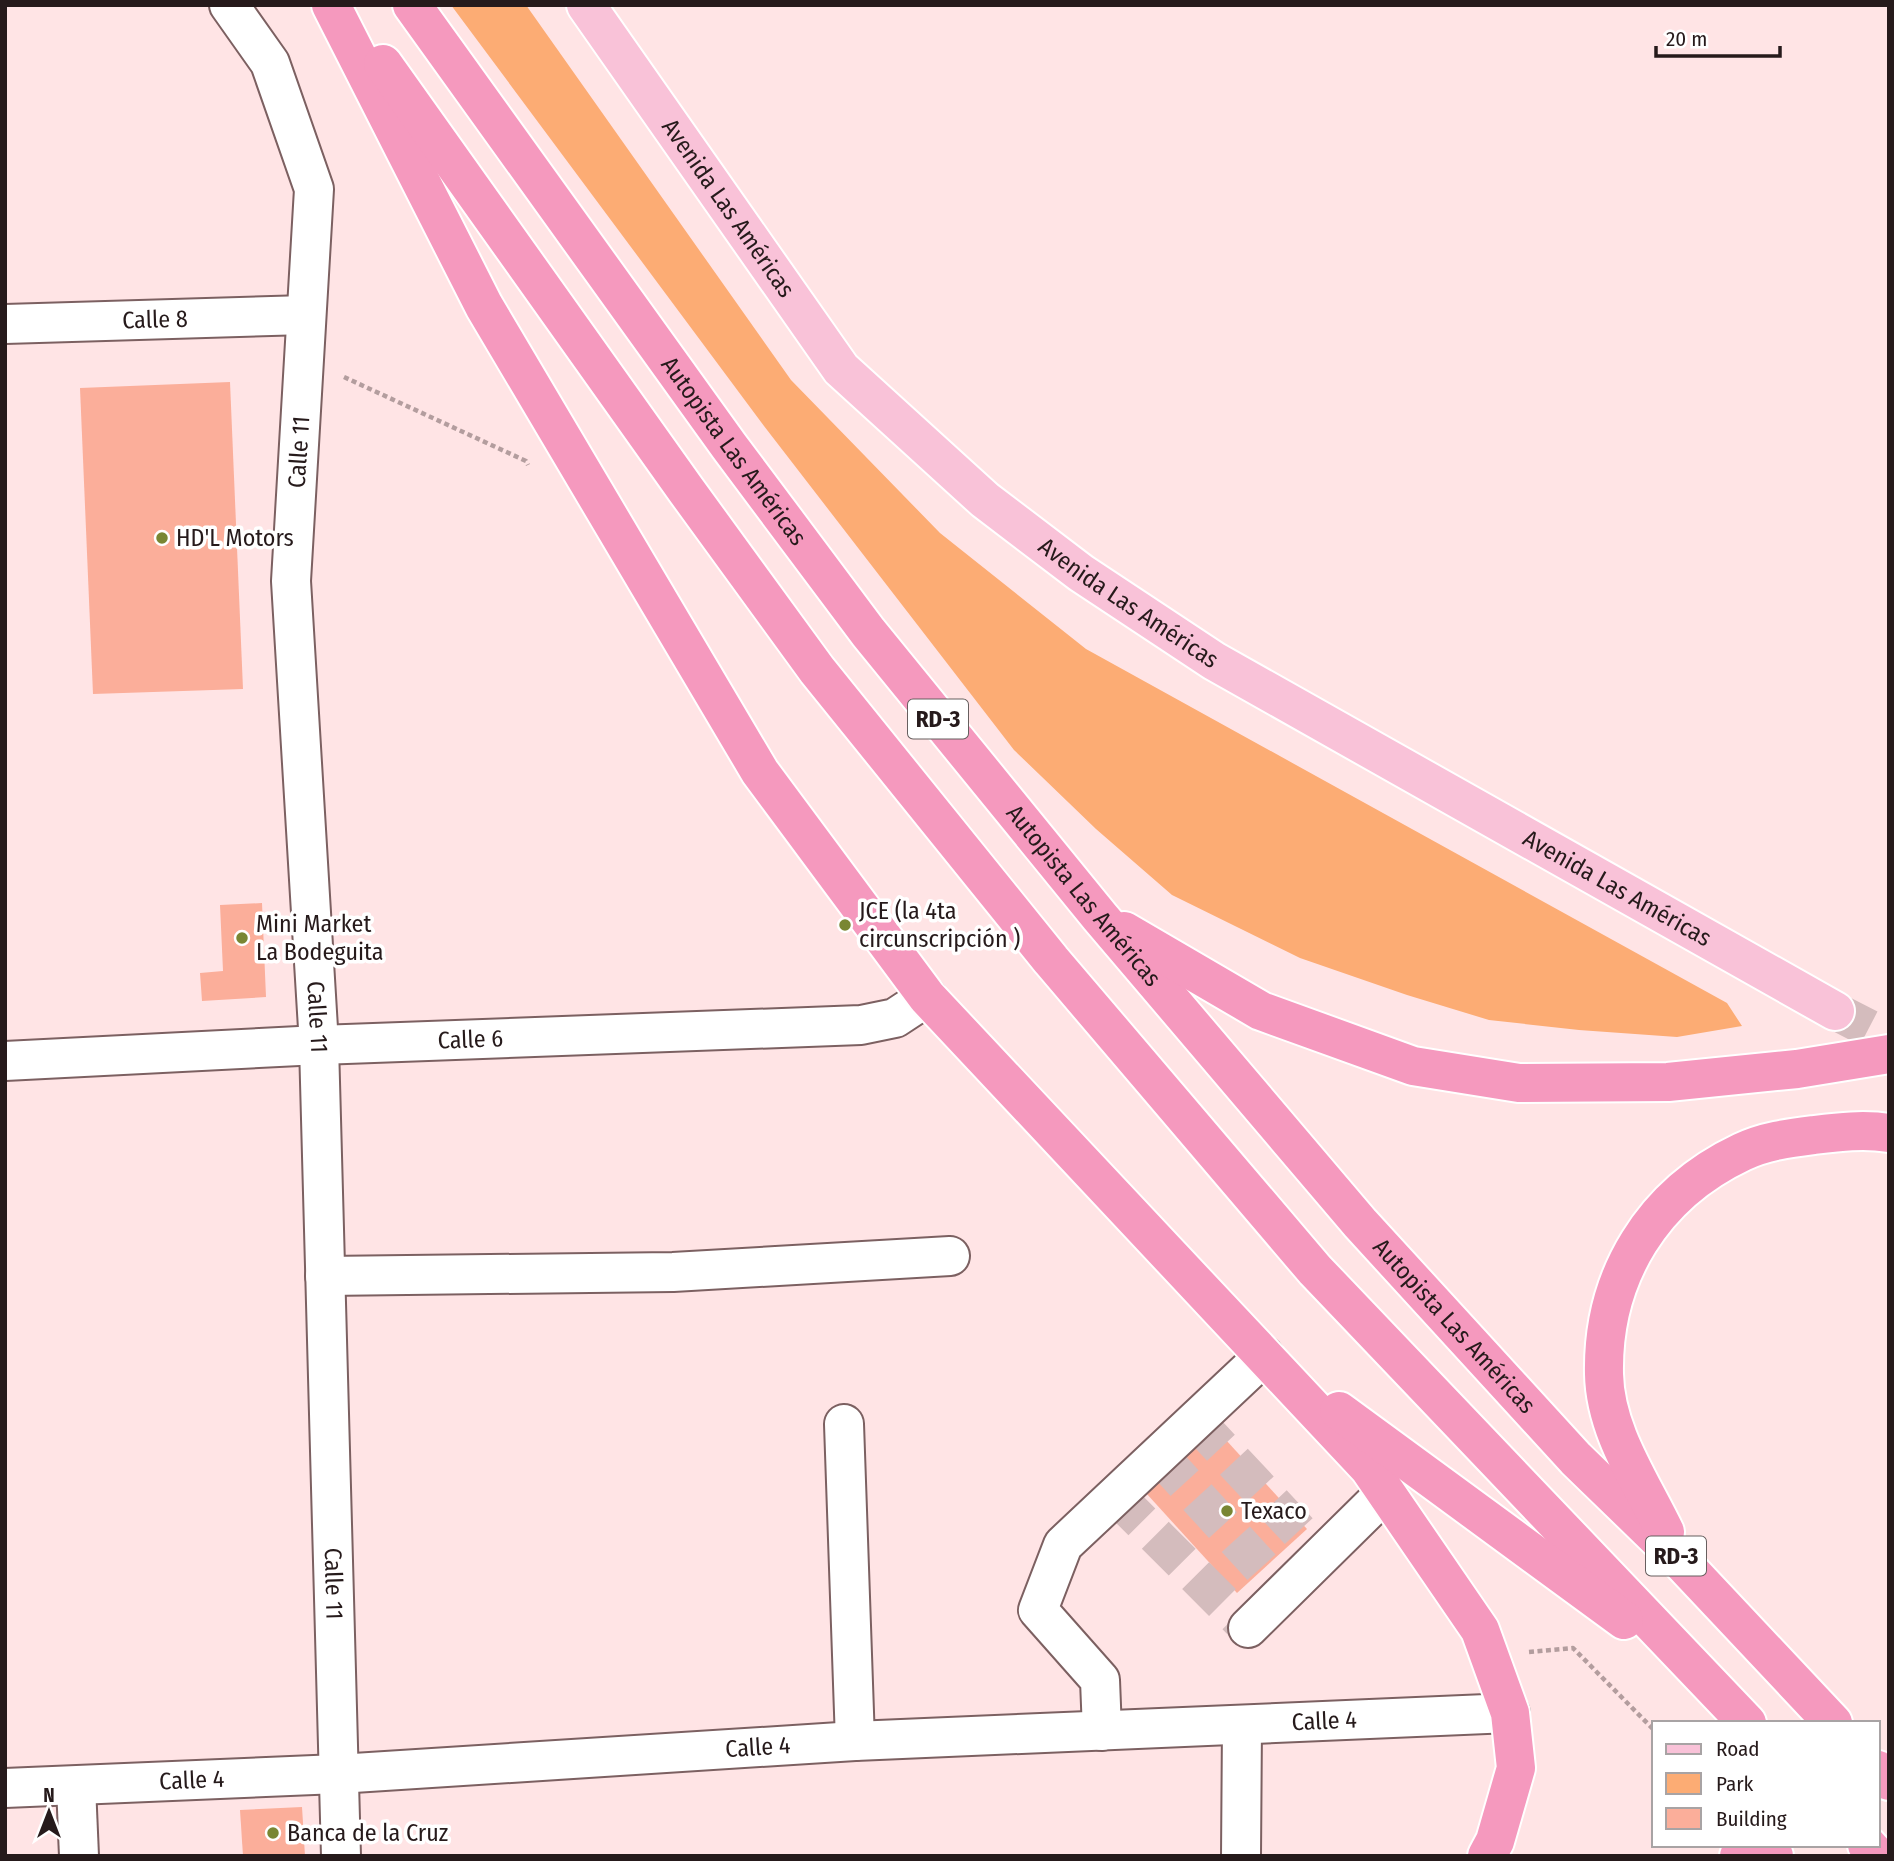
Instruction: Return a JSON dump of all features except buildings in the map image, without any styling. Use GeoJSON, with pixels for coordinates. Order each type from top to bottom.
{"type":"FeatureCollection","features":[{"type":"Feature","properties":{"kind":"highway"},"geometry":{"type":"LineString","coordinates":[[331,5],[484,306],[752,760],[927,998],[1369,1468],[1480,1630],[1510,1713],[1516,1768],[1487,1856]]}},
{"type":"Feature","properties":{"kind":"highway","name":"RD-3"},"geometry":{"type":"LineString","coordinates":[[342,5],[817,670],[1051,960],[1315,1270],[1745,1721]]}},
{"type":"Feature","properties":{"kind":"highway","name":"Autopista Las Américas"},"geometry":{"type":"LineString","coordinates":[[412,5],[729,446],[868,632],[1100,917],[1360,1223],[1576,1460],[1676,1556],[1831,1721]]}},
{"type":"Feature","properties":{"kind":"highway"},"geometry":{"type":"LineString","coordinates":[[1100,917],[1261,1010],[1413,1066],[1519,1083],[1668,1082],[1797,1069],[1889,1054]]}},
{"type":"Feature","properties":{"kind":"highway"},"geometry":{"type":"LineString","coordinates":[[1676,1556],[1614,1431],[1608,1403],[1604,1376],[1607,1322],[1628,1258],[1668,1202],[1705,1172],[1744,1151],[1776,1140],[1842,1131],[1889,1133]]}},
{"type":"Feature","properties":{"kind":"highway"},"geometry":{"type":"LineString","coordinates":[[1264,1356],[1648,1638],[1719,1694]]}},
{"type":"Feature","properties":{"kind":"highway"},"geometry":{"type":"LineString","coordinates":[[1739,1856],[1774,1856]]}},
{"type":"Feature","properties":{"kind":"main road","name":"Avenida Las Américas"},"geometry":{"type":"LineString","coordinates":[[586,5],[841,369],[985,500],[1081,573],[1214,661],[1835,1010]]}},
{"type":"Feature","properties":{"kind":"street","name":"Calle 11"},"geometry":{"type":"LineString","coordinates":[[229,5],[270,63],[314,189],[291,582],[319,1045],[341,1856]]}},
{"type":"Feature","properties":{"kind":"street","name":"Calle 8"},"geometry":{"type":"LineString","coordinates":[[5,324],[306,315]]}},
{"type":"Feature","properties":{"kind":"street","name":"Calle 6"},"geometry":{"type":"LineString","coordinates":[[5,1061],[319,1045],[861,1025],[895,1018],[927,998]]}},
{"type":"Feature","properties":{"kind":"street"},"geometry":{"type":"LineString","coordinates":[[325,1276],[673,1272],[950,1256]]}},
{"type":"Feature","properties":{"kind":"street"},"geometry":{"type":"LineString","coordinates":[[1102,1731],[1100,1680],[1038,1611],[1063,1545],[1264,1356]]}},
{"type":"Feature","properties":{"kind":"street"},"geometry":{"type":"LineString","coordinates":[[844,1424],[855,1741]]}},
{"type":"Feature","properties":{"kind":"street"},"geometry":{"type":"LineString","coordinates":[[1248,1628],[1386,1492]]}},
{"type":"Feature","properties":{"kind":"street","name":"Calle 4"},"geometry":{"type":"LineString","coordinates":[[5,1788],[338,1774],[855,1741],[1510,1713]]}},
{"type":"Feature","properties":{"kind":"street"},"geometry":{"type":"LineString","coordinates":[[1241,1856],[1242,1725]]}},
{"type":"Feature","properties":{"kind":"street"},"geometry":{"type":"LineString","coordinates":[[76,1786],[79,1856]]}},
{"type":"Feature","properties":{"kind":"path"},"geometry":{"type":"LineString","coordinates":[[304,359],[526,461],[533,472]]}},
{"type":"Feature","properties":{"kind":"path"},"geometry":{"type":"LineString","coordinates":[[1490,1657],[1573,1648],[1652,1728]]}},
{"type":"Feature","properties":{"kind":"green space"},"geometry":{"type":"Polygon","coordinates":[[[451,5],[526,5],[791,380],[940,533],[1086,649],[1727,1003],[1742,1026],[1677,1037],[1489,1020],[1300,958],[1172,895],[1096,829],[1014,750],[764,426],[451,5]]]}},
{"type":"Feature","properties":{"kind":"tunnel"},"geometry":{"type":"LineString","coordinates":[[1835,1011],[1889,1039]]}},
{"type":"Feature","properties":{"kind":"tunnel"},"geometry":{"type":"LineString","coordinates":[[1195,1420],[1322,1556]]}},
{"type":"Feature","properties":{"kind":"tunnel"},"geometry":{"type":"LineString","coordinates":[[1159,1455],[1284,1592]]}},
{"type":"Feature","properties":{"kind":"tunnel"},"geometry":{"type":"LineString","coordinates":[[1115,1495],[1248,1628]]}},
{"type":"Feature","properties":{"kind":"place","name":"HD'L Motors"},"geometry":{"type":"Point","coordinates":[162,538]}},
{"type":"Feature","properties":{"kind":"place","name":"JCE (la 4ta circunscripción )"},"geometry":{"type":"Point","coordinates":[845,925]}},
{"type":"Feature","properties":{"kind":"place","name":"Mini Market La Bodeguita"},"geometry":{"type":"Point","coordinates":[242,938]}},
{"type":"Feature","properties":{"kind":"place","name":"Texaco"},"geometry":{"type":"Point","coordinates":[1227,1511]}},
{"type":"Feature","properties":{"kind":"place","name":"Banca de la Cruz"},"geometry":{"type":"Point","coordinates":[273,1833]}}]}
